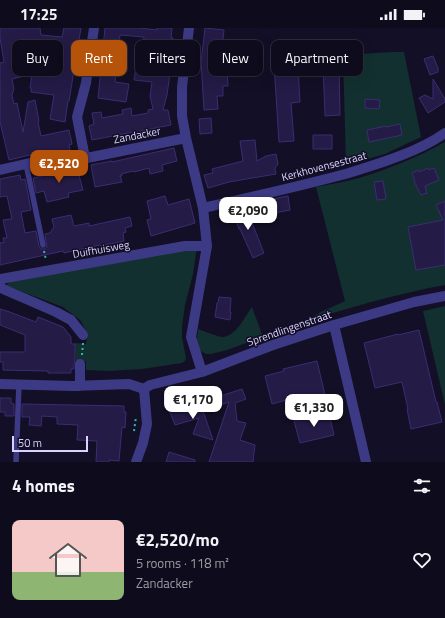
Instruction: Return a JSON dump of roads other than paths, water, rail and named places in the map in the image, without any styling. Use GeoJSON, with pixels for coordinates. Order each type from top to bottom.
{"type":"FeatureCollection","features":[{"type":"Feature","properties":{"kind":"street"},"geometry":{"type":"LineString","coordinates":[[85,158],[77,117],[86,83],[94,28]]}},
{"type":"Feature","properties":{"kind":"street"},"geometry":{"type":"LineString","coordinates":[[189,28],[182,88],[182,116],[203,208],[207,246],[191,338],[202,372]]}},
{"type":"Feature","properties":{"kind":"street","name":"Kerkhovensestraat"},"geometry":{"type":"LineString","coordinates":[[203,208],[316,182],[369,167],[408,153],[445,133]]}},
{"type":"Feature","properties":{"kind":"street","name":"Zandacker"},"geometry":{"type":"LineString","coordinates":[[0,170],[30,163],[42,167],[186,138]]}},
{"type":"Feature","properties":{"kind":"street","name":"Duifhuisweg"},"geometry":{"type":"LineString","coordinates":[[0,279],[185,246],[207,246]]}},
{"type":"Feature","properties":{"kind":"street"},"geometry":{"type":"LineString","coordinates":[[0,286],[3,289],[71,320],[83,335]]}},
{"type":"Feature","properties":{"kind":"street","name":"Sprendlingenstraat"},"geometry":{"type":"LineString","coordinates":[[144,389],[150,385],[162,381],[202,372],[274,345],[334,325],[414,302],[445,296]]}},
{"type":"Feature","properties":{"kind":"street"},"geometry":{"type":"LineString","coordinates":[[334,325],[366,462]]}},
{"type":"Feature","properties":{"kind":"street"},"geometry":{"type":"LineString","coordinates":[[80,364],[80,386]]}},
{"type":"Feature","properties":{"kind":"street"},"geometry":{"type":"LineString","coordinates":[[0,384],[80,386],[129,384],[144,389],[147,424],[143,443],[136,462]]}},
{"type":"Feature","properties":{"kind":"lane"},"geometry":{"type":"LineString","coordinates":[[26,164],[43,246]]}},
{"type":"Feature","properties":{"kind":"lane"},"geometry":{"type":"LineString","coordinates":[[16,462],[19,384]]}}]}
